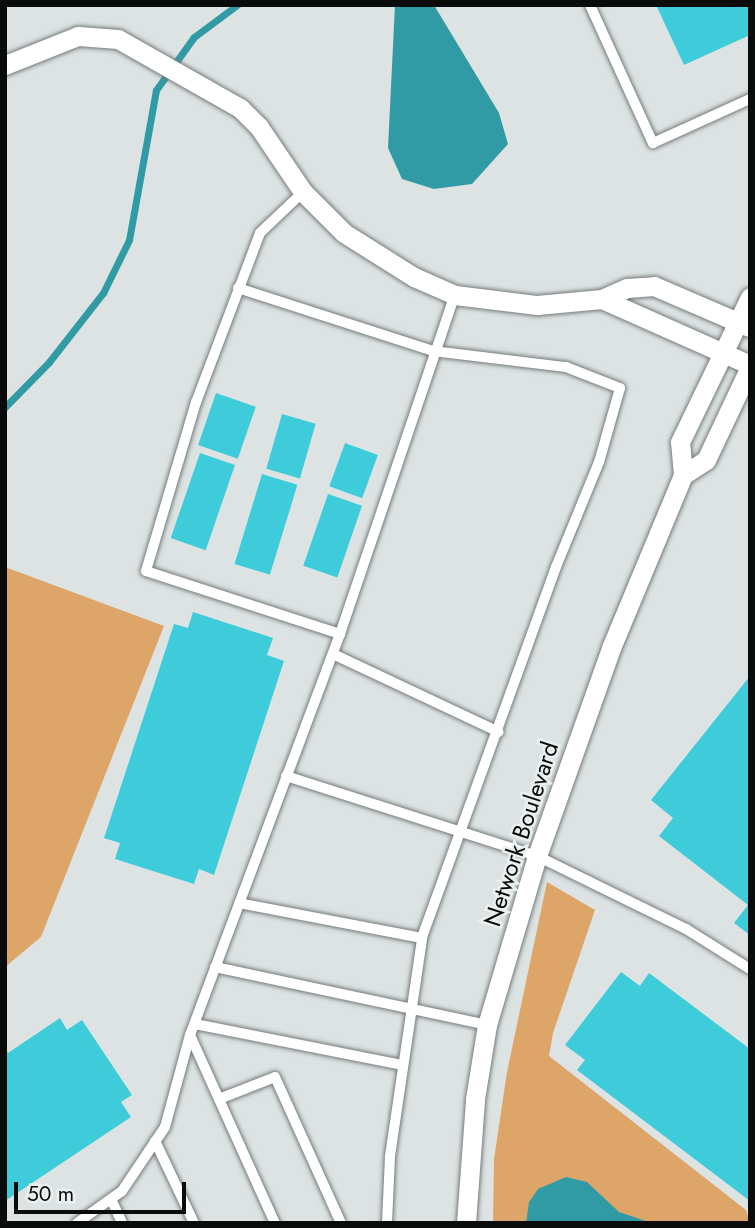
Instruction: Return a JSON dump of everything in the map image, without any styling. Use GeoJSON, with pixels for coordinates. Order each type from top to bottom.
{"type":"FeatureCollection","features":[{"type":"Feature","properties":{"kind":"street"},"geometry":{"type":"LineString","coordinates":[[5,65],[78,36],[118,39],[217,93],[260,127],[303,192],[344,233],[414,277],[455,295],[537,305],[602,299],[628,288],[654,286],[744,324]]}},
{"type":"Feature","properties":{"kind":"street","name":"Network Boulevard"},"geometry":{"type":"LineString","coordinates":[[466,1223],[475,1099],[487,1026],[537,856],[611,648],[683,475],[680,442],[725,354],[744,324],[750,298]]}},
{"type":"Feature","properties":{"kind":"street"},"geometry":{"type":"LineString","coordinates":[[602,299],[750,366]]}},
{"type":"Feature","properties":{"kind":"street","name":"Network Boulevard"},"geometry":{"type":"LineString","coordinates":[[683,475],[706,460],[750,366]]}},
{"type":"Feature","properties":{"kind":"lane"},"geometry":{"type":"LineString","coordinates":[[590,5],[653,143],[750,99]]}},
{"type":"Feature","properties":{"kind":"lane"},"geometry":{"type":"LineString","coordinates":[[303,192],[260,233],[196,402],[146,571],[340,634]]}},
{"type":"Feature","properties":{"kind":"lane"},"geometry":{"type":"LineString","coordinates":[[239,288],[433,351],[566,367],[620,388],[598,462],[556,568],[464,831],[422,939],[390,1156],[387,1223]]}},
{"type":"Feature","properties":{"kind":"lane"},"geometry":{"type":"LineString","coordinates":[[77,1223],[122,1191],[165,1127],[190,1035],[333,654],[433,351],[455,295]]}},
{"type":"Feature","properties":{"kind":"lane"},"geometry":{"type":"LineString","coordinates":[[333,654],[499,732]]}},
{"type":"Feature","properties":{"kind":"lane"},"geometry":{"type":"LineString","coordinates":[[286,776],[537,856],[686,929],[750,969]]}},
{"type":"Feature","properties":{"kind":"lane"},"geometry":{"type":"LineString","coordinates":[[239,903],[422,939]]}},
{"type":"Feature","properties":{"kind":"lane"},"geometry":{"type":"LineString","coordinates":[[215,967],[487,1026]]}},
{"type":"Feature","properties":{"kind":"lane"},"geometry":{"type":"LineString","coordinates":[[195,1024],[403,1065]]}},
{"type":"Feature","properties":{"kind":"lane"},"geometry":{"type":"LineString","coordinates":[[190,1035],[275,1223]]}},
{"type":"Feature","properties":{"kind":"lane"},"geometry":{"type":"LineString","coordinates":[[219,1099],[275,1077],[341,1223]]}},
{"type":"Feature","properties":{"kind":"lane"},"geometry":{"type":"LineString","coordinates":[[155,1141],[194,1223]]}},
{"type":"Feature","properties":{"kind":"lane"},"geometry":{"type":"LineString","coordinates":[[111,1199],[122,1223]]}},
{"type":"Feature","properties":{"kind":"shaded area"},"geometry":{"type":"Polygon","coordinates":[[[5,567],[164,626],[41,937],[5,967],[5,567]]]}},
{"type":"Feature","properties":{"kind":"shaded area"},"geometry":{"type":"Polygon","coordinates":[[[547,882],[595,910],[553,1033],[549,1056],[746,1210],[750,1223],[493,1223],[494,1159],[507,1072],[547,882]]]}},
{"type":"Feature","properties":{"kind":"water"},"geometry":{"type":"Polygon","coordinates":[[[395,5],[434,5],[499,113],[508,144],[472,184],[434,189],[402,179],[388,148],[395,5]]]}},
{"type":"Feature","properties":{"kind":"water"},"geometry":{"type":"Polygon","coordinates":[[[566,1177],[587,1182],[619,1212],[652,1223],[526,1223],[529,1202],[538,1189],[566,1177]]]}},
{"type":"Feature","properties":{"kind":"building"},"geometry":{"type":"Polygon","coordinates":[[[656,5],[750,5],[750,35],[684,65],[656,5]]]}},
{"type":"Feature","properties":{"kind":"building"},"geometry":{"type":"Polygon","coordinates":[[[216,393],[256,407],[238,459],[198,445],[216,393]]]}},
{"type":"Feature","properties":{"kind":"building"},"geometry":{"type":"Polygon","coordinates":[[[282,414],[316,424],[300,478],[266,469],[282,414]]]}},
{"type":"Feature","properties":{"kind":"building"},"geometry":{"type":"Polygon","coordinates":[[[345,443],[378,455],[362,498],[329,486],[345,443]]]}},
{"type":"Feature","properties":{"kind":"building"},"geometry":{"type":"Polygon","coordinates":[[[200,453],[235,465],[206,550],[171,538],[200,453]]]}},
{"type":"Feature","properties":{"kind":"building"},"geometry":{"type":"Polygon","coordinates":[[[262,474],[297,485],[270,575],[235,564],[262,474]]]}},
{"type":"Feature","properties":{"kind":"building"},"geometry":{"type":"Polygon","coordinates":[[[328,494],[362,506],[337,578],[303,566],[328,494]]]}},
{"type":"Feature","properties":{"kind":"building"},"geometry":{"type":"Polygon","coordinates":[[[193,612],[273,638],[267,655],[284,661],[214,875],[199,869],[194,884],[115,859],[120,843],[104,838],[174,624],[188,628],[193,612]]]}},
{"type":"Feature","properties":{"kind":"building"},"geometry":{"type":"Polygon","coordinates":[[[750,676],[750,935],[734,923],[748,905],[659,836],[673,818],[651,800],[750,676]]]}},
{"type":"Feature","properties":{"kind":"building"},"geometry":{"type":"Polygon","coordinates":[[[621,972],[640,986],[649,973],[750,1049],[750,1201],[577,1070],[585,1060],[565,1045],[621,972]]]}},
{"type":"Feature","properties":{"kind":"building"},"geometry":{"type":"Polygon","coordinates":[[[60,1018],[67,1030],[82,1020],[132,1095],[121,1102],[131,1117],[5,1201],[5,1048],[8,1053],[60,1018]]]}},
{"type":"Feature","properties":{"kind":"waterway"},"geometry":{"type":"LineString","coordinates":[[5,407],[49,362],[103,293],[129,240],[156,90],[194,37],[237,5]]}}]}
